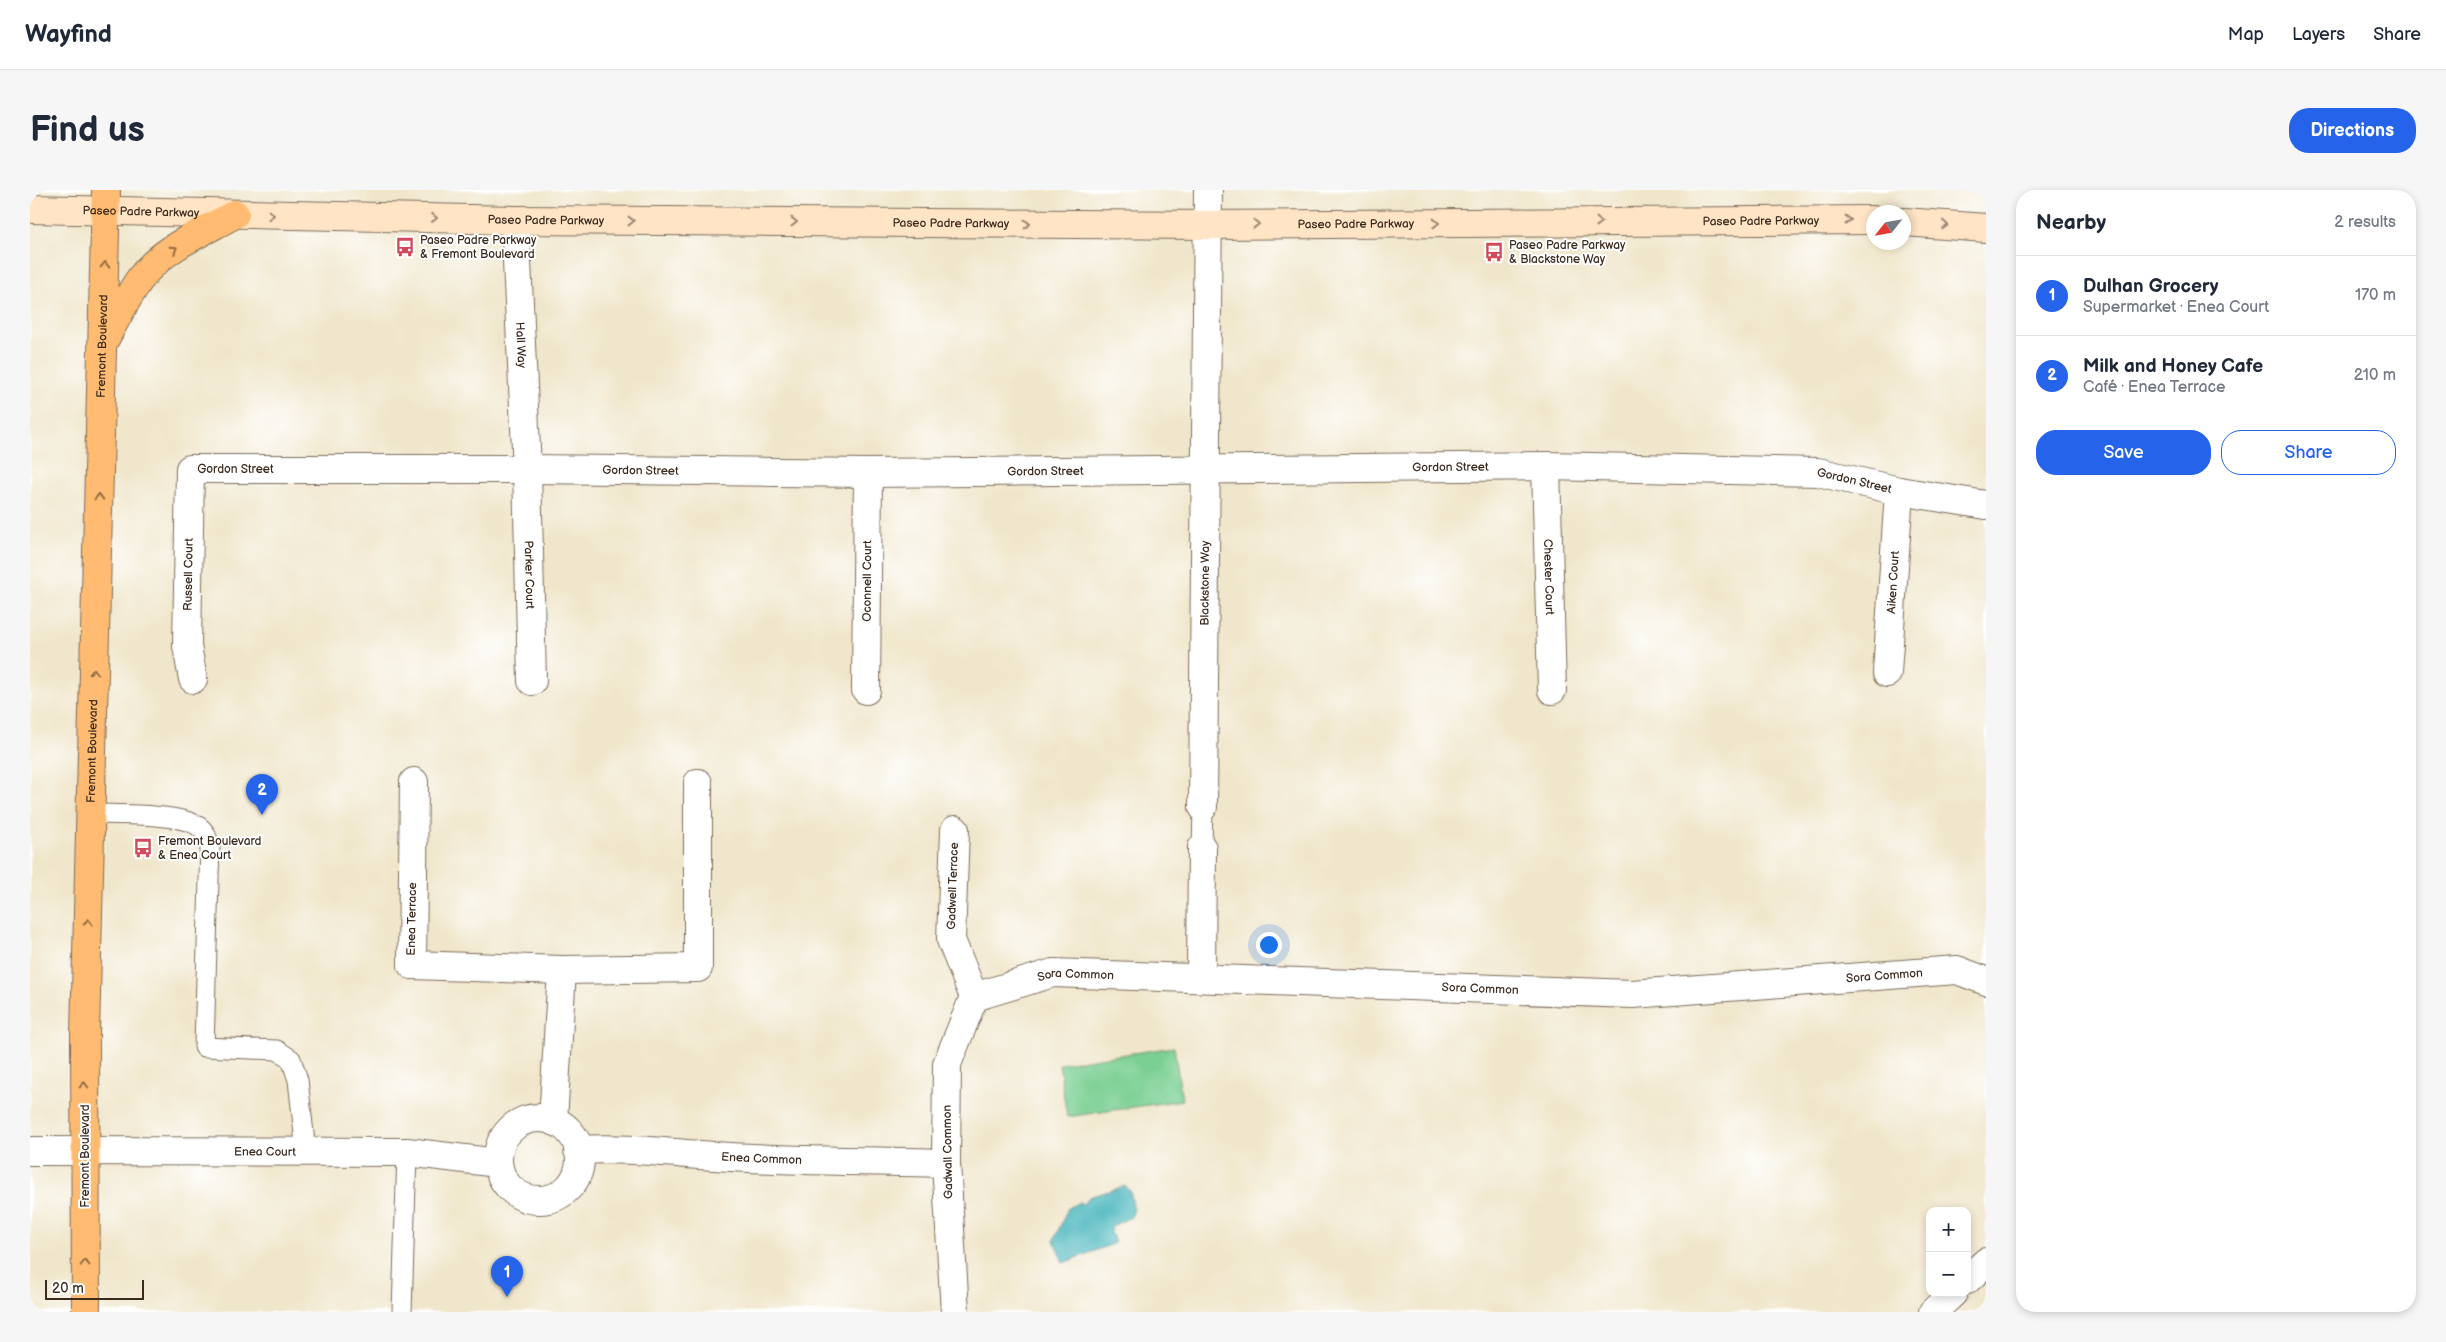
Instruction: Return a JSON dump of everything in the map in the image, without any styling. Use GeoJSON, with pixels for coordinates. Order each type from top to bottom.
{"type":"FeatureCollection","features":[{"type":"Feature","properties":{"kind":"main road","name":"Paseo Padre Parkway"},"geometry":{"type":"LineString","coordinates":[[30,209],[106,200],[235,214],[515,220],[1207,225],[1866,220]]}},
{"type":"Feature","properties":{"kind":"main road","name":"Fremont Boulevard"},"geometry":{"type":"LineString","coordinates":[[86,1312],[84,1151],[106,200]]}},
{"type":"Feature","properties":{"kind":"main road"},"geometry":{"type":"LineString","coordinates":[[103,342],[140,278],[174,248],[235,214]]}},
{"type":"Feature","properties":{"kind":"main road"},"geometry":{"type":"LineString","coordinates":[[1911,223],[1986,228]]}},
{"type":"Feature","properties":{"kind":"street","name":"Blackstone Way"},"geometry":{"type":"LineString","coordinates":[[1203,807],[1208,190]]}},
{"type":"Feature","properties":{"kind":"street","name":"Hall Way"},"geometry":{"type":"LineString","coordinates":[[515,220],[527,469]]}},
{"type":"Feature","properties":{"kind":"street","name":"Gordon Street"},"geometry":{"type":"LineString","coordinates":[[190,469],[527,469],[868,473],[1546,466],[1818,472],[1899,491],[1986,505]]}},
{"type":"Feature","properties":{"kind":"street","name":"Chester Court"},"geometry":{"type":"LineString","coordinates":[[1546,466],[1552,690]]}},
{"type":"Feature","properties":{"kind":"street","name":"Russell Court"},"geometry":{"type":"LineString","coordinates":[[190,469],[187,646],[193,679]]}},
{"type":"Feature","properties":{"kind":"street","name":"Parker Court"},"geometry":{"type":"LineString","coordinates":[[527,469],[532,681]]}},
{"type":"Feature","properties":{"kind":"street","name":"Oconnell Court"},"geometry":{"type":"LineString","coordinates":[[866,690],[868,473]]}},
{"type":"Feature","properties":{"kind":"street","name":"Aiken Court"},"geometry":{"type":"LineString","coordinates":[[1887,673],[1899,491]]}},
{"type":"Feature","properties":{"kind":"street","name":"Enea Terrace"},"geometry":{"type":"LineString","coordinates":[[414,782],[412,965],[562,970],[698,968],[698,784]]}},
{"type":"Feature","properties":{"kind":"street","name":"Gadwell Terrace"},"geometry":{"type":"LineString","coordinates":[[955,830],[951,940],[974,996]]}},
{"type":"Feature","properties":{"kind":"street","name":"Blackstone Way"},"geometry":{"type":"LineString","coordinates":[[1201,977],[1202,848]]}},
{"type":"Feature","properties":{"kind":"street"},"geometry":{"type":"LineString","coordinates":[[553,1121],[562,970]]}},
{"type":"Feature","properties":{"kind":"street","name":"Sora Common"},"geometry":{"type":"LineString","coordinates":[[974,996],[1053,973],[1632,994],[1957,970],[1986,981]]}},
{"type":"Feature","properties":{"kind":"street","name":"Gadwall Common"},"geometry":{"type":"LineString","coordinates":[[954,1312],[946,1163],[947,1064],[974,996]]}},
{"type":"Feature","properties":{"kind":"street"},"geometry":{"type":"LineString","coordinates":[[530,1120],[553,1121],[571,1135],[578,1150],[579,1168],[575,1179],[568,1188],[548,1200],[536,1200],[515,1192],[506,1184],[498,1163],[503,1140],[510,1131],[530,1120]]}},
{"type":"Feature","properties":{"kind":"street","name":"Enea Common"},"geometry":{"type":"LineString","coordinates":[[578,1150],[611,1148],[674,1151],[714,1156],[946,1163]]}},
{"type":"Feature","properties":{"kind":"street","name":"Enea Court"},"geometry":{"type":"LineString","coordinates":[[30,1151],[407,1152],[498,1163]]}},
{"type":"Feature","properties":{"kind":"street"},"geometry":{"type":"LineString","coordinates":[[1971,1276],[1986,1262]]}},
{"type":"Feature","properties":{"kind":"street"},"geometry":{"type":"LineString","coordinates":[[1933,1312],[1949,1297]]}},
{"type":"Feature","properties":{"kind":"lane","name":"Blackstone Way"},"geometry":{"type":"LineString","coordinates":[[1202,848],[1203,807]]}},
{"type":"Feature","properties":{"kind":"lane"},"geometry":{"type":"LineString","coordinates":[[91,814],[182,819],[198,826],[206,833],[210,846],[204,1047],[277,1050],[292,1059],[298,1080],[306,1152]]}},
{"type":"Feature","properties":{"kind":"lane"},"geometry":{"type":"LineString","coordinates":[[402,1312],[407,1152]]}},
{"type":"Feature","properties":{"kind":"green space"},"geometry":{"type":"Polygon","coordinates":[[[1174,1047],[1182,1100],[1067,1117],[1059,1064],[1174,1047]]]}},
{"type":"Feature","properties":{"kind":"water"},"geometry":{"type":"Polygon","coordinates":[[[1125,1186],[1130,1190],[1134,1210],[1131,1217],[1112,1226],[1111,1232],[1115,1241],[1113,1244],[1063,1263],[1054,1240],[1068,1208],[1079,1202],[1083,1204],[1089,1197],[1125,1186]]]}},
{"type":"Feature","properties":{"kind":"place","name":"Paseo Padre Parkway & Fremont Boulevard"},"geometry":{"type":"Point","coordinates":[405,247]}},
{"type":"Feature","properties":{"kind":"place","name":"Paseo Padre Parkway & Blackstone Way"},"geometry":{"type":"Point","coordinates":[1494,252]}},
{"type":"Feature","properties":{"kind":"place","name":"Milk and Honey Cafe"},"geometry":{"type":"Point","coordinates":[262,815]}},
{"type":"Feature","properties":{"kind":"place","name":"Fremont Boulevard & Enea Court"},"geometry":{"type":"Point","coordinates":[143,848]}},
{"type":"Feature","properties":{"kind":"place","name":"Dulhan Grocery"},"geometry":{"type":"Point","coordinates":[507,1297]}}]}
